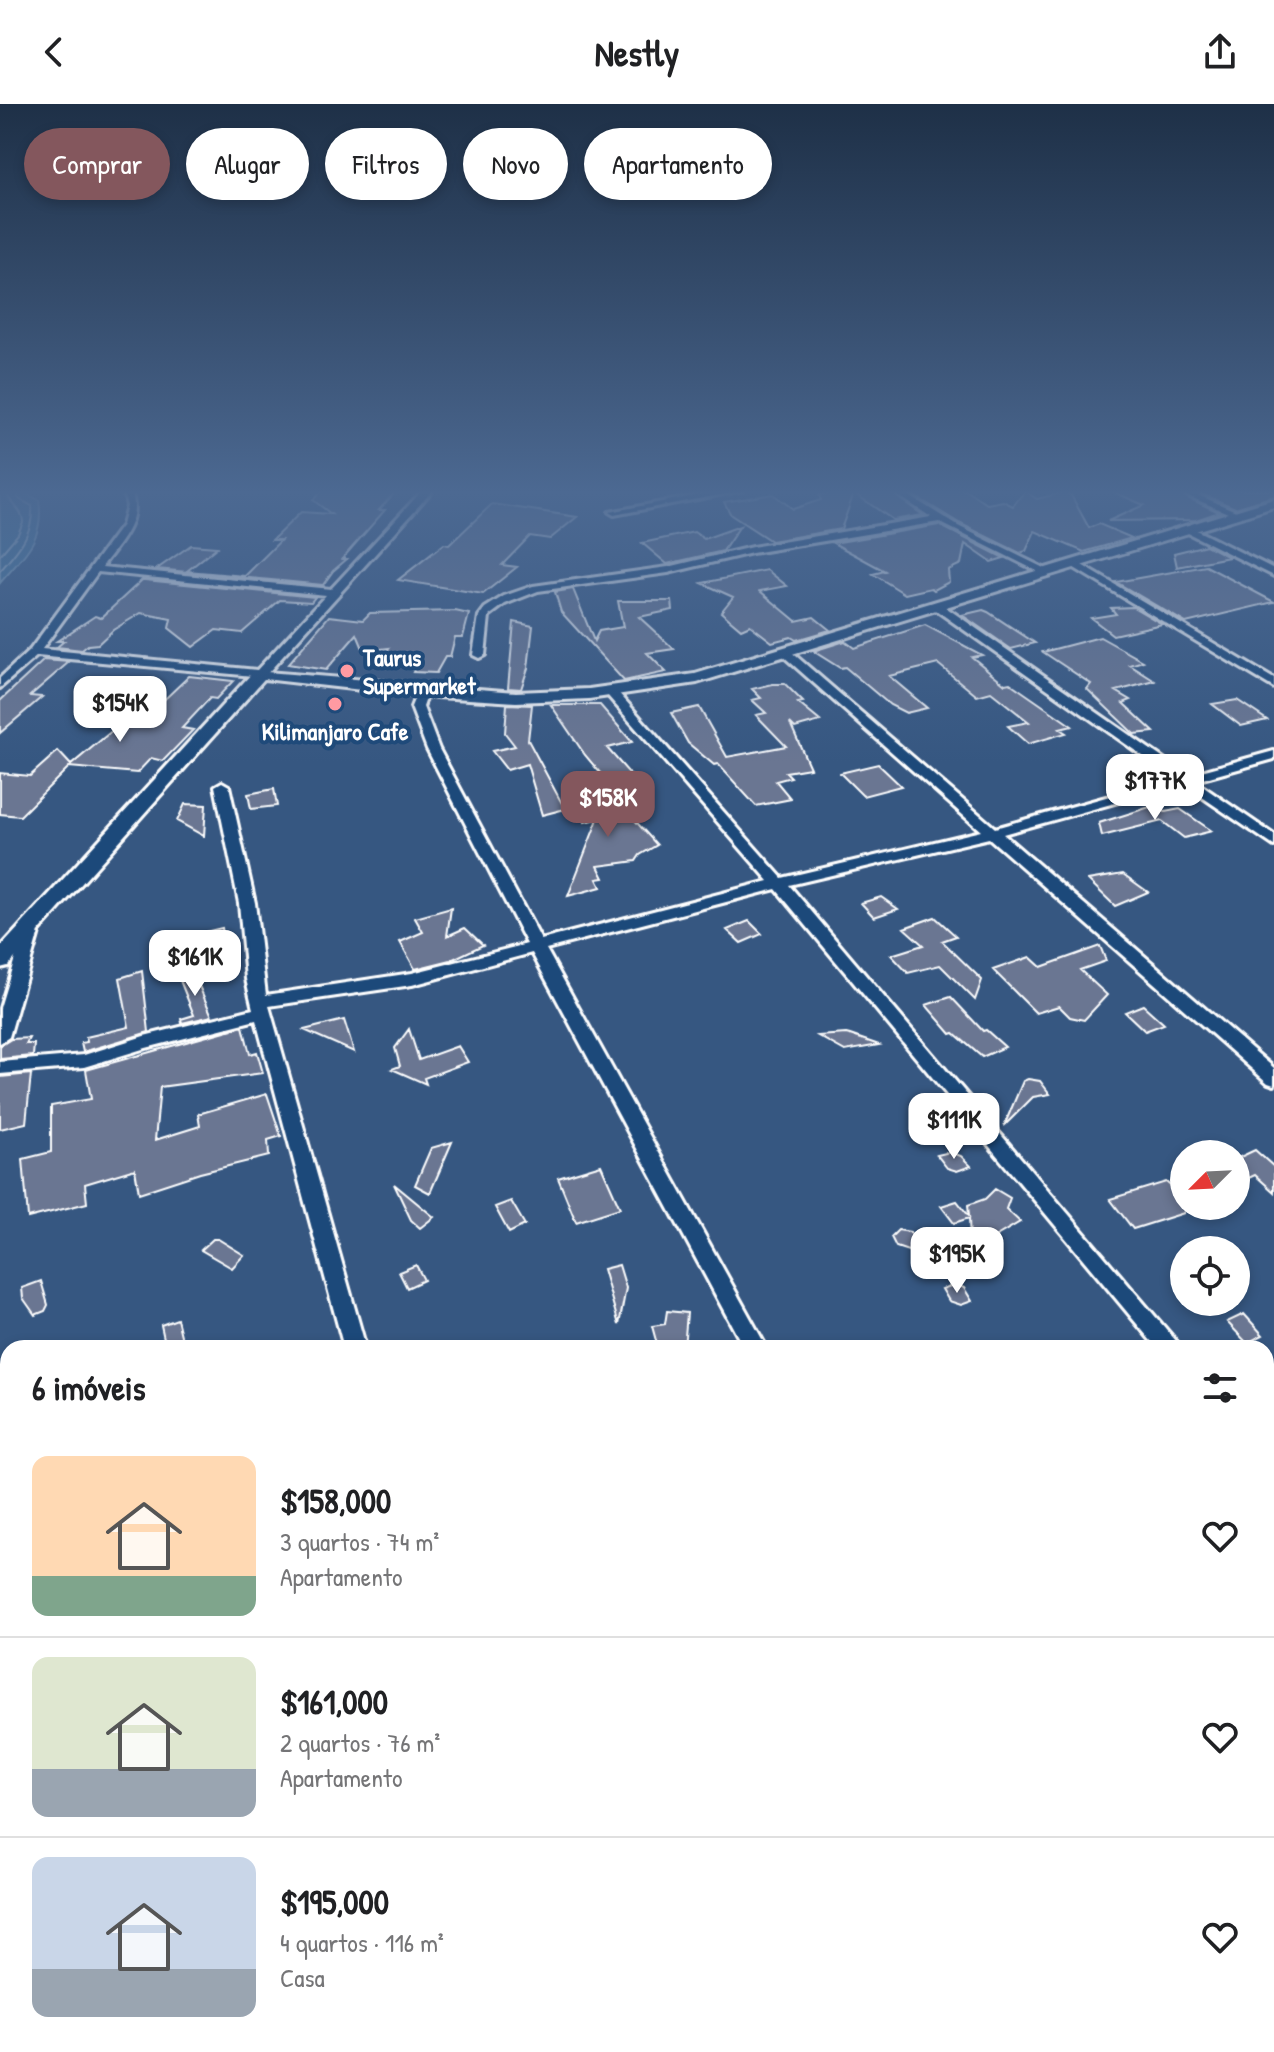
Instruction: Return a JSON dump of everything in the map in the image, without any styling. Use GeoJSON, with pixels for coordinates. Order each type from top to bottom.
{"type":"FeatureCollection","features":[{"type":"Feature","properties":{"kind":"main road"},"geometry":{"type":"LineString","coordinates":[[0,961],[260,674],[423,690],[552,697],[612,693],[697,678],[1018,581]]}},
{"type":"Feature","properties":{"kind":"street"},"geometry":{"type":"LineString","coordinates":[[0,684],[34,652],[87,581]]}},
{"type":"Feature","properties":{"kind":"street"},"geometry":{"type":"LineString","coordinates":[[215,581],[335,593]]}},
{"type":"Feature","properties":{"kind":"street"},"geometry":{"type":"LineString","coordinates":[[34,652],[260,674],[346,581]]}},
{"type":"Feature","properties":{"kind":"street"},"geometry":{"type":"LineString","coordinates":[[479,655],[487,610],[527,591],[576,581]]}},
{"type":"Feature","properties":{"kind":"street"},"geometry":{"type":"LineString","coordinates":[[1103,581],[1274,684]]}},
{"type":"Feature","properties":{"kind":"street"},"geometry":{"type":"LineString","coordinates":[[937,606],[1274,842]]}},
{"type":"Feature","properties":{"kind":"street"},"geometry":{"type":"LineString","coordinates":[[785,652],[1274,1078]]}},
{"type":"Feature","properties":{"kind":"street"},"geometry":{"type":"LineString","coordinates":[[423,690],[417,707],[433,749],[536,946],[752,1340]]}},
{"type":"Feature","properties":{"kind":"street"},"geometry":{"type":"LineString","coordinates":[[612,693],[779,883],[1164,1340]]}},
{"type":"Feature","properties":{"kind":"street"},"geometry":{"type":"LineString","coordinates":[[0,1068],[84,1061],[260,1007],[412,979],[779,883],[995,832],[1274,755]]}},
{"type":"Feature","properties":{"kind":"street"},"geometry":{"type":"LineString","coordinates":[[222,786],[247,903],[254,979],[260,1007],[353,1340]]}},
{"type":"Feature","properties":{"kind":"street"},"geometry":{"type":"LineString","coordinates":[[0,1037],[33,925]]}},
{"type":"Feature","properties":{"kind":"building"},"geometry":{"type":"Polygon","coordinates":[[[141,581],[315,597],[311,602],[280,600],[242,633],[216,630],[193,647],[169,628],[171,619],[141,613],[113,630],[98,644],[88,645],[82,650],[57,647],[64,641],[57,641],[95,616],[101,618],[141,581]]]}},
{"type":"Feature","properties":{"kind":"building"},"geometry":{"type":"Polygon","coordinates":[[[281,581],[326,581],[323,585],[281,581]]]}},
{"type":"Feature","properties":{"kind":"building"},"geometry":{"type":"Polygon","coordinates":[[[404,581],[499,581],[483,594],[404,581]]]}},
{"type":"Feature","properties":{"kind":"building"},"geometry":{"type":"Polygon","coordinates":[[[781,581],[787,586],[760,591],[796,621],[814,617],[830,630],[796,640],[791,637],[772,642],[750,625],[741,629],[721,612],[733,597],[702,583],[781,581]]]}},
{"type":"Feature","properties":{"kind":"building"},"geometry":{"type":"Polygon","coordinates":[[[884,581],[949,581],[934,590],[905,594],[884,581]]]}},
{"type":"Feature","properties":{"kind":"building"},"geometry":{"type":"Polygon","coordinates":[[[1234,581],[1274,602],[1186,623],[1116,582],[1234,581]]]}},
{"type":"Feature","properties":{"kind":"building"},"geometry":{"type":"Polygon","coordinates":[[[573,589],[594,641],[599,631],[623,627],[618,601],[672,601],[673,610],[639,617],[674,649],[647,653],[666,672],[624,681],[561,612],[555,592],[573,589]]]}},
{"type":"Feature","properties":{"kind":"building"},"geometry":{"type":"Polygon","coordinates":[[[1133,607],[1162,624],[1113,635],[1091,618],[1116,614],[1111,608],[1133,607]]]}},
{"type":"Feature","properties":{"kind":"building"},"geometry":{"type":"Polygon","coordinates":[[[983,610],[1035,643],[1011,649],[962,615],[983,610]]]}},
{"type":"Feature","properties":{"kind":"building"},"geometry":{"type":"Polygon","coordinates":[[[455,611],[469,614],[463,637],[455,637],[450,657],[445,657],[436,673],[413,672],[416,666],[379,663],[389,648],[364,651],[357,634],[326,670],[288,664],[329,616],[363,620],[370,613],[455,611]]]}},
{"type":"Feature","properties":{"kind":"building"},"geometry":{"type":"Polygon","coordinates":[[[514,622],[533,626],[528,668],[521,689],[508,688],[514,622]]]}},
{"type":"Feature","properties":{"kind":"building"},"geometry":{"type":"Polygon","coordinates":[[[925,625],[982,655],[972,657],[1005,684],[1010,683],[1072,726],[1060,729],[1066,733],[1028,744],[1008,726],[1029,722],[991,692],[977,696],[938,664],[889,676],[927,708],[906,713],[890,705],[845,667],[840,668],[813,651],[845,641],[854,648],[925,625]]]}},
{"type":"Feature","properties":{"kind":"building"},"geometry":{"type":"Polygon","coordinates":[[[1100,637],[1143,661],[1130,665],[1155,681],[1116,691],[1131,700],[1123,703],[1154,732],[1134,734],[1087,689],[1091,684],[1043,652],[1100,637]]]}},
{"type":"Feature","properties":{"kind":"building"},"geometry":{"type":"Polygon","coordinates":[[[44,660],[69,662],[30,696],[42,697],[0,733],[0,701],[44,660]]]}},
{"type":"Feature","properties":{"kind":"building"},"geometry":{"type":"Polygon","coordinates":[[[189,676],[233,681],[216,699],[210,698],[182,728],[193,730],[163,761],[151,758],[137,773],[69,767],[20,816],[0,814],[0,773],[30,776],[58,751],[71,765],[132,714],[147,716],[189,676]]]}},
{"type":"Feature","properties":{"kind":"building"},"geometry":{"type":"Polygon","coordinates":[[[785,684],[803,702],[798,703],[820,721],[795,728],[790,723],[810,768],[786,772],[791,777],[776,781],[791,799],[756,806],[718,764],[714,765],[688,743],[671,713],[699,707],[727,757],[786,746],[756,715],[766,713],[752,700],[761,698],[752,689],[785,684]]]}},
{"type":"Feature","properties":{"kind":"building"},"geometry":{"type":"Polygon","coordinates":[[[1237,700],[1267,720],[1241,726],[1212,704],[1237,700]]]}},
{"type":"Feature","properties":{"kind":"building"},"geometry":{"type":"Polygon","coordinates":[[[507,704],[532,705],[528,740],[565,809],[542,815],[527,764],[507,770],[492,751],[515,746],[505,733],[507,704]]]}},
{"type":"Feature","properties":{"kind":"building"},"geometry":{"type":"Polygon","coordinates":[[[551,705],[600,705],[632,742],[607,748],[635,780],[611,786],[585,755],[551,705]]]}},
{"type":"Feature","properties":{"kind":"building"},"geometry":{"type":"Polygon","coordinates":[[[878,764],[901,786],[863,796],[840,773],[878,764]]]}},
{"type":"Feature","properties":{"kind":"building"},"geometry":{"type":"Polygon","coordinates":[[[610,788],[628,818],[632,817],[657,845],[636,861],[598,866],[604,878],[597,879],[601,887],[568,896],[598,819],[585,822],[577,794],[610,788]]]}},
{"type":"Feature","properties":{"kind":"building"},"geometry":{"type":"Polygon","coordinates":[[[274,789],[277,806],[251,809],[248,794],[274,789]]]}},
{"type":"Feature","properties":{"kind":"building"},"geometry":{"type":"Polygon","coordinates":[[[185,804],[206,805],[204,836],[177,821],[185,804]]]}},
{"type":"Feature","properties":{"kind":"building"},"geometry":{"type":"Polygon","coordinates":[[[1156,805],[1165,812],[1180,809],[1212,831],[1184,838],[1162,821],[1102,836],[1099,823],[1156,805]]]}},
{"type":"Feature","properties":{"kind":"building"},"geometry":{"type":"Polygon","coordinates":[[[1123,874],[1148,892],[1115,906],[1088,880],[1123,874]]]}},
{"type":"Feature","properties":{"kind":"building"},"geometry":{"type":"Polygon","coordinates":[[[881,897],[898,909],[874,917],[861,903],[881,897]]]}},
{"type":"Feature","properties":{"kind":"building"},"geometry":{"type":"Polygon","coordinates":[[[451,908],[447,936],[465,928],[483,945],[451,960],[415,969],[400,942],[423,932],[415,918],[451,908]]]}},
{"type":"Feature","properties":{"kind":"building"},"geometry":{"type":"Polygon","coordinates":[[[935,917],[956,936],[942,941],[982,980],[975,1000],[940,965],[908,973],[891,955],[923,945],[904,928],[935,917]]]}},
{"type":"Feature","properties":{"kind":"building"},"geometry":{"type":"Polygon","coordinates":[[[749,921],[762,934],[741,943],[727,930],[749,921]]]}},
{"type":"Feature","properties":{"kind":"building"},"geometry":{"type":"Polygon","coordinates":[[[222,928],[225,944],[209,948],[205,932],[222,928]]]}},
{"type":"Feature","properties":{"kind":"building"},"geometry":{"type":"Polygon","coordinates":[[[1100,946],[1106,961],[1080,970],[1107,995],[1084,1020],[1070,1017],[1059,1006],[1036,1013],[993,970],[1030,957],[1041,967],[1100,946]]]}},
{"type":"Feature","properties":{"kind":"building"},"geometry":{"type":"Polygon","coordinates":[[[142,971],[149,1032],[83,1052],[81,1043],[87,1042],[86,1037],[129,1027],[120,978],[142,971]]]}},
{"type":"Feature","properties":{"kind":"building"},"geometry":{"type":"Polygon","coordinates":[[[193,972],[212,1016],[182,1023],[181,1019],[194,1015],[179,978],[193,972]]]}},
{"type":"Feature","properties":{"kind":"building"},"geometry":{"type":"Polygon","coordinates":[[[951,997],[983,1031],[986,1030],[1005,1047],[982,1057],[954,1033],[951,1034],[926,1005],[951,997]]]}},
{"type":"Feature","properties":{"kind":"building"},"geometry":{"type":"Polygon","coordinates":[[[1143,1005],[1164,1024],[1145,1031],[1125,1012],[1143,1005]]]}},
{"type":"Feature","properties":{"kind":"building"},"geometry":{"type":"Polygon","coordinates":[[[344,1020],[354,1052],[304,1030],[344,1020]]]}},
{"type":"Feature","properties":{"kind":"building"},"geometry":{"type":"Polygon","coordinates":[[[243,1026],[250,1054],[257,1052],[263,1073],[160,1087],[155,1140],[200,1126],[198,1114],[267,1094],[281,1136],[268,1140],[269,1156],[200,1173],[139,1193],[135,1169],[85,1184],[87,1203],[28,1218],[23,1159],[51,1152],[51,1106],[91,1099],[86,1070],[243,1026]]]}},
{"type":"Feature","properties":{"kind":"building"},"geometry":{"type":"Polygon","coordinates":[[[409,1029],[419,1060],[458,1046],[468,1062],[424,1078],[426,1084],[392,1069],[400,1066],[395,1048],[409,1029]]]}},
{"type":"Feature","properties":{"kind":"building"},"geometry":{"type":"Polygon","coordinates":[[[846,1034],[879,1045],[845,1051],[818,1036],[846,1034]]]}},
{"type":"Feature","properties":{"kind":"building"},"geometry":{"type":"Polygon","coordinates":[[[29,1038],[26,1044],[34,1044],[33,1056],[0,1059],[0,1046],[11,1039],[29,1038]]]}},
{"type":"Feature","properties":{"kind":"building"},"geometry":{"type":"Polygon","coordinates":[[[31,1074],[26,1123],[0,1129],[0,1077],[31,1074]]]}},
{"type":"Feature","properties":{"kind":"building"},"geometry":{"type":"Polygon","coordinates":[[[1023,1081],[1040,1081],[1050,1094],[1033,1097],[1004,1126],[1023,1081]]]}},
{"type":"Feature","properties":{"kind":"building"},"geometry":{"type":"Polygon","coordinates":[[[452,1142],[430,1193],[415,1185],[431,1148],[452,1142]]]}},
{"type":"Feature","properties":{"kind":"building"},"geometry":{"type":"Polygon","coordinates":[[[1255,1150],[1274,1167],[1274,1192],[1255,1175],[1250,1177],[1250,1152],[1255,1150]]]}},
{"type":"Feature","properties":{"kind":"building"},"geometry":{"type":"Polygon","coordinates":[[[950,1152],[961,1156],[971,1166],[957,1171],[947,1168],[937,1155],[950,1152]]]}},
{"type":"Feature","properties":{"kind":"building"},"geometry":{"type":"Polygon","coordinates":[[[601,1165],[620,1208],[576,1222],[558,1178],[601,1165]]]}},
{"type":"Feature","properties":{"kind":"building"},"geometry":{"type":"Polygon","coordinates":[[[1166,1182],[1170,1186],[1170,1217],[1133,1229],[1110,1199],[1166,1182]]]}},
{"type":"Feature","properties":{"kind":"building"},"geometry":{"type":"Polygon","coordinates":[[[394,1184],[434,1217],[420,1228],[411,1220],[394,1184]]]}},
{"type":"Feature","properties":{"kind":"building"},"geometry":{"type":"Polygon","coordinates":[[[995,1189],[1010,1198],[1006,1209],[1020,1222],[993,1238],[991,1252],[980,1253],[970,1244],[969,1218],[954,1223],[941,1206],[957,1201],[969,1216],[968,1205],[985,1199],[995,1189]]]}},
{"type":"Feature","properties":{"kind":"building"},"geometry":{"type":"Polygon","coordinates":[[[511,1201],[525,1225],[509,1233],[495,1207],[511,1201]]]}},
{"type":"Feature","properties":{"kind":"building"},"geometry":{"type":"Polygon","coordinates":[[[898,1230],[910,1232],[918,1246],[908,1251],[896,1247],[891,1237],[898,1230]]]}},
{"type":"Feature","properties":{"kind":"building"},"geometry":{"type":"Polygon","coordinates":[[[213,1239],[244,1255],[232,1268],[201,1250],[213,1239]]]}},
{"type":"Feature","properties":{"kind":"building"},"geometry":{"type":"Polygon","coordinates":[[[416,1265],[424,1280],[407,1288],[399,1272],[416,1265]]]}},
{"type":"Feature","properties":{"kind":"building"},"geometry":{"type":"Polygon","coordinates":[[[619,1265],[626,1288],[619,1325],[603,1269],[619,1265]]]}},
{"type":"Feature","properties":{"kind":"building"},"geometry":{"type":"Polygon","coordinates":[[[41,1281],[48,1305],[45,1311],[35,1315],[23,1298],[22,1288],[41,1281]]]}},
{"type":"Feature","properties":{"kind":"building"},"geometry":{"type":"Polygon","coordinates":[[[956,1284],[964,1288],[972,1301],[961,1305],[949,1301],[942,1289],[956,1284]]]}},
{"type":"Feature","properties":{"kind":"building"},"geometry":{"type":"Polygon","coordinates":[[[667,1311],[687,1313],[685,1340],[656,1340],[652,1326],[665,1324],[667,1311]]]}},
{"type":"Feature","properties":{"kind":"building"},"geometry":{"type":"Polygon","coordinates":[[[1246,1316],[1263,1335],[1244,1340],[1227,1322],[1246,1316]]]}},
{"type":"Feature","properties":{"kind":"building"},"geometry":{"type":"Polygon","coordinates":[[[177,1319],[182,1340],[164,1340],[161,1325],[177,1319]]]}},
{"type":"Feature","properties":{"kind":"place","name":"Taurus Supermarket"},"geometry":{"type":"Point","coordinates":[347,671]}},
{"type":"Feature","properties":{"kind":"place","name":"Kilimanjaro Cafe"},"geometry":{"type":"Point","coordinates":[335,704]}}]}
